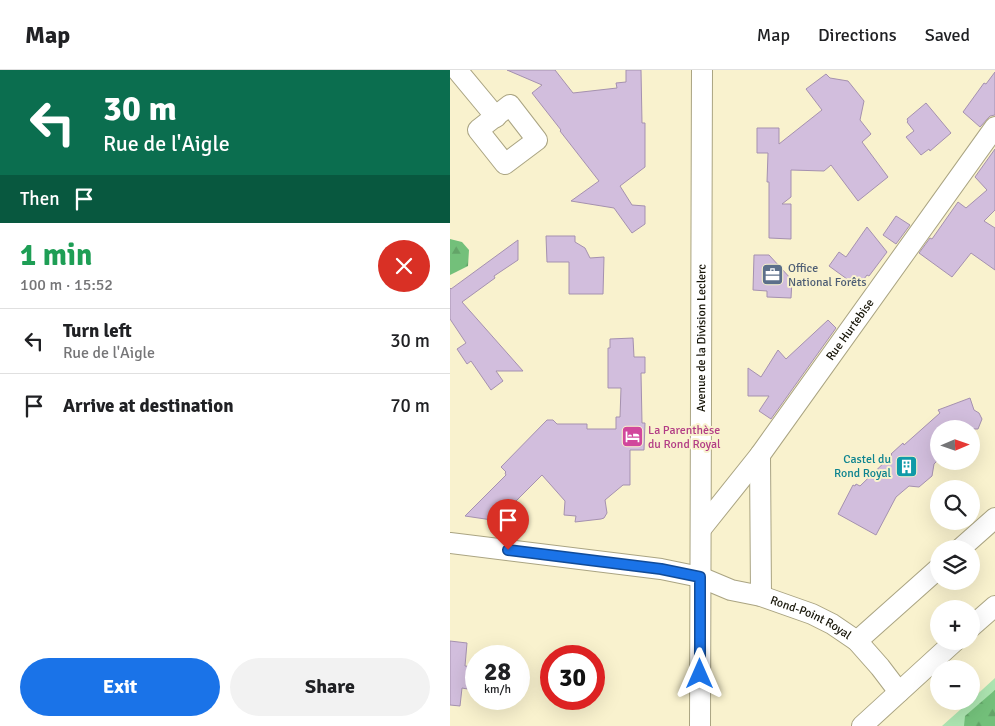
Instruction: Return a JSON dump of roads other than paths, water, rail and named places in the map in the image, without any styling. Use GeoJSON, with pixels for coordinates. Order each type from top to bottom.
{"type":"FeatureCollection","features":[{"type":"Feature","properties":{"kind":"street"},"geometry":{"type":"LineString","coordinates":[[457,70],[496,117]]}},
{"type":"Feature","properties":{"kind":"street","name":"Avenue de la Division Leclerc"},"geometry":{"type":"LineString","coordinates":[[700,726],[702,70]]}},
{"type":"Feature","properties":{"kind":"street","name":"Rue Hurtebise"},"geometry":{"type":"LineString","coordinates":[[700,529],[760,455],[995,127]]}},
{"type":"Feature","properties":{"kind":"street"},"geometry":{"type":"LineString","coordinates":[[760,455],[761,596]]}},
{"type":"Feature","properties":{"kind":"street"},"geometry":{"type":"LineString","coordinates":[[970,540],[995,518]]}},
{"type":"Feature","properties":{"kind":"street","name":"Rond-Point Royal"},"geometry":{"type":"LineString","coordinates":[[450,543],[661,569],[700,577],[731,590],[761,596],[812,614],[857,640],[899,692]]}},
{"type":"Feature","properties":{"kind":"street"},"geometry":{"type":"LineString","coordinates":[[857,640],[930,576]]}},
{"type":"Feature","properties":{"kind":"street"},"geometry":{"type":"LineString","coordinates":[[980,619],[995,606]]}},
{"type":"Feature","properties":{"kind":"street"},"geometry":{"type":"LineString","coordinates":[[862,726],[945,650]]}},
{"type":"Feature","properties":{"kind":"place","name":"Office National Forêts"},"geometry":{"type":"Point","coordinates":[772,275]}},
{"type":"Feature","properties":{"kind":"place","name":"La Parenthèse du Rond Royal"},"geometry":{"type":"Point","coordinates":[632,437]}},
{"type":"Feature","properties":{"kind":"place","name":"Castel du Rond Royal"},"geometry":{"type":"Point","coordinates":[907,466]}}]}
